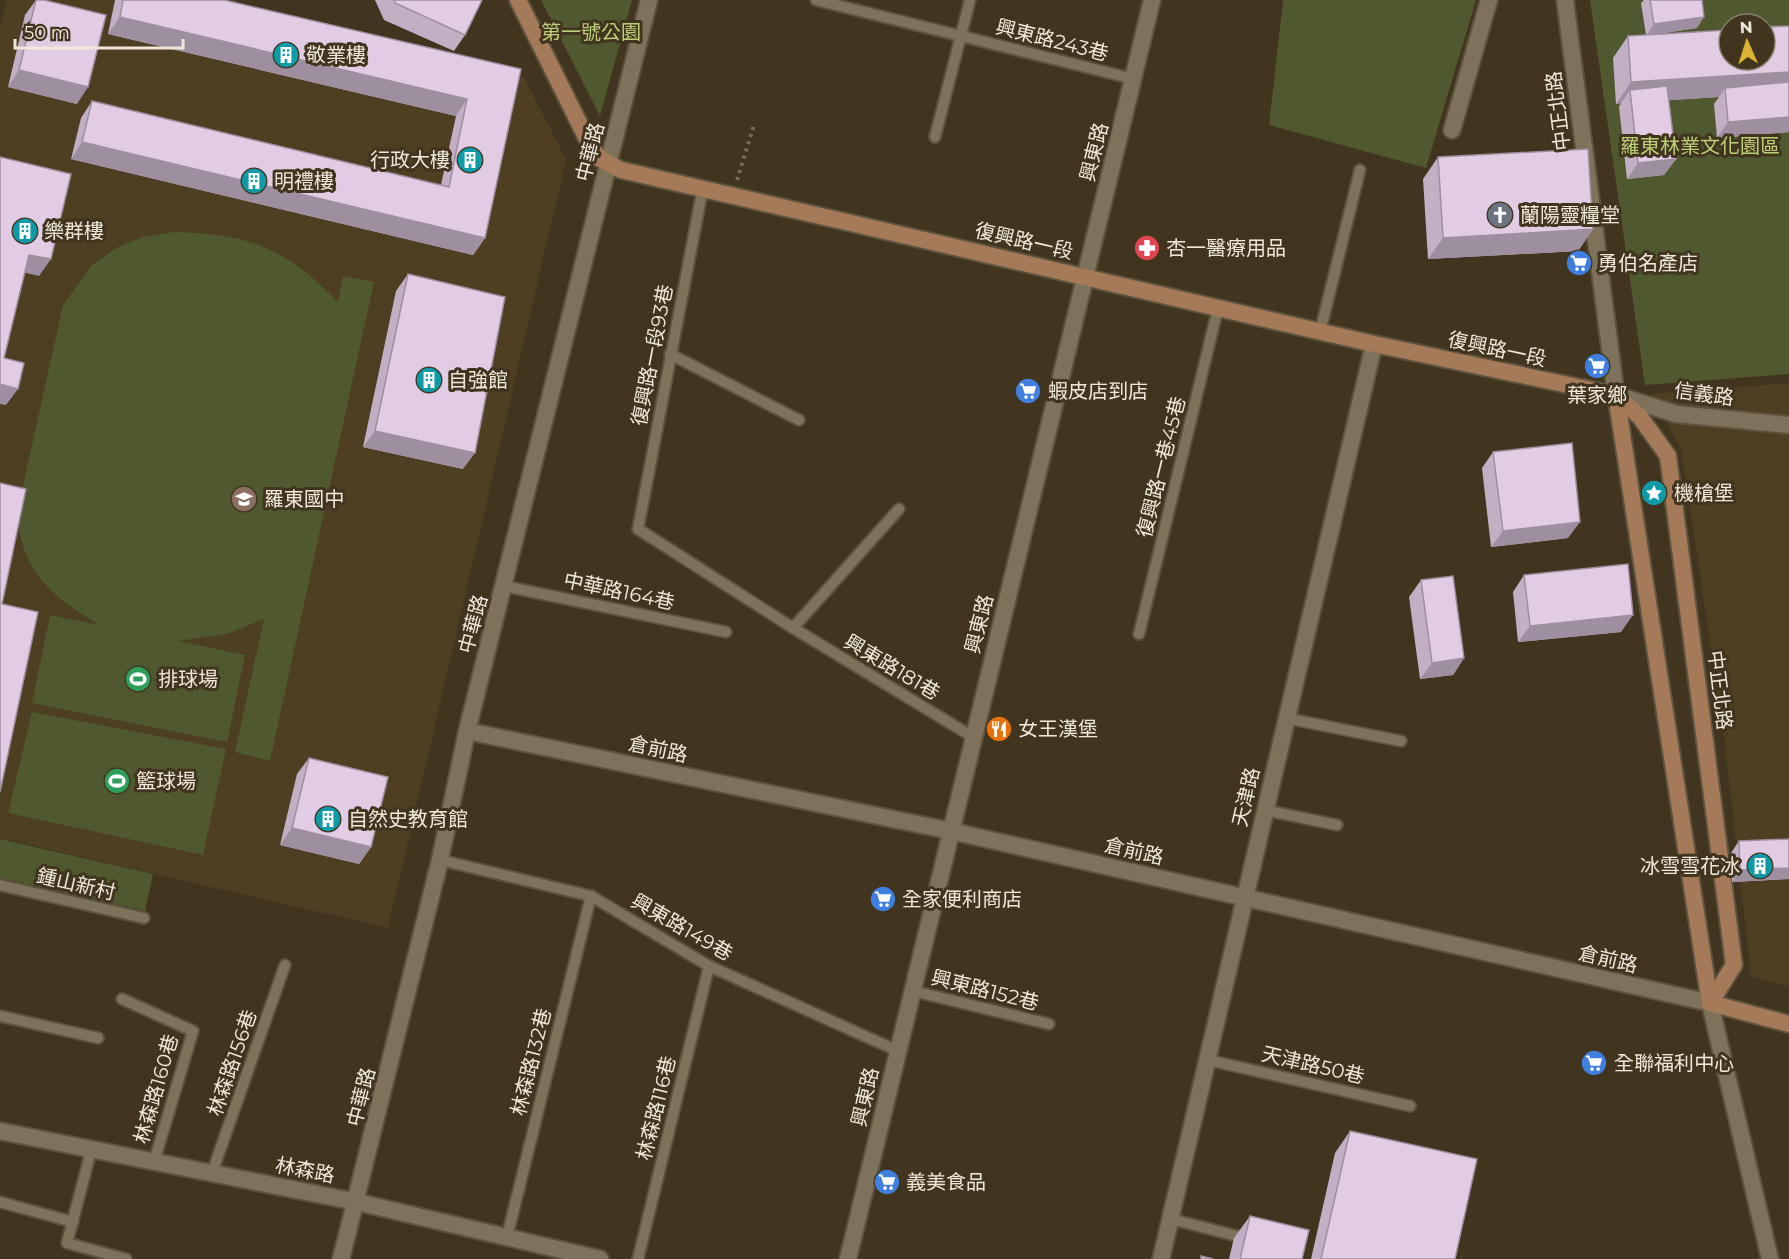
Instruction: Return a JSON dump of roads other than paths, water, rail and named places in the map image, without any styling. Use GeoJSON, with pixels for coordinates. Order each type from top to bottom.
{"type":"FeatureCollection","features":[{"type":"Feature","properties":{"kind":"main road"},"geometry":{"type":"LineString","coordinates":[[518,0],[590,145],[599,158],[609,165]]}},
{"type":"Feature","properties":{"kind":"main road","name":"復興路一段"},"geometry":{"type":"LineString","coordinates":[[609,165],[1320,332],[1616,395]]}},
{"type":"Feature","properties":{"kind":"main road","name":"中正北路"},"geometry":{"type":"LineString","coordinates":[[1616,395],[1710,1003]]}},
{"type":"Feature","properties":{"kind":"main road","name":"中正北路"},"geometry":{"type":"LineString","coordinates":[[1616,395],[1640,417],[1668,456],[1734,965],[1710,1003]]}},
{"type":"Feature","properties":{"kind":"main road","name":"倉前路"},"geometry":{"type":"LineString","coordinates":[[1710,1003],[1789,1024]]}},
{"type":"Feature","properties":{"kind":"street","name":"中華路"},"geometry":{"type":"LineString","coordinates":[[341,1259],[357,1202],[440,860],[467,731],[649,0]]}},
{"type":"Feature","properties":{"kind":"street","name":"興東路"},"geometry":{"type":"LineString","coordinates":[[848,1259],[1152,0]]}},
{"type":"Feature","properties":{"kind":"street"},"geometry":{"type":"LineString","coordinates":[[1452,130],[1489,0]]}},
{"type":"Feature","properties":{"kind":"street","name":"中正北路"},"geometry":{"type":"LineString","coordinates":[[1565,0],[1616,395]]}},
{"type":"Feature","properties":{"kind":"street","name":"天津路"},"geometry":{"type":"LineString","coordinates":[[1161,1259],[1285,718],[1374,344]]}},
{"type":"Feature","properties":{"kind":"street","name":"信義路"},"geometry":{"type":"LineString","coordinates":[[1616,395],[1676,414],[1789,425]]}},
{"type":"Feature","properties":{"kind":"street","name":"倉前路"},"geometry":{"type":"LineString","coordinates":[[467,731],[951,831],[1710,1003]]}},
{"type":"Feature","properties":{"kind":"street","name":"中正北路"},"geometry":{"type":"LineString","coordinates":[[1710,1003],[1770,1259]]}},
{"type":"Feature","properties":{"kind":"street","name":"林森路"},"geometry":{"type":"LineString","coordinates":[[0,1131],[357,1202],[600,1259]]}},
{"type":"Feature","properties":{"kind":"lane","name":"興東路243巷"},"geometry":{"type":"LineString","coordinates":[[816,0],[1134,79]]}},
{"type":"Feature","properties":{"kind":"lane"},"geometry":{"type":"LineString","coordinates":[[935,137],[970,0]]}},
{"type":"Feature","properties":{"kind":"lane"},"geometry":{"type":"LineString","coordinates":[[1320,332],[1360,170]]}},
{"type":"Feature","properties":{"kind":"lane","name":"復興路一段93巷"},"geometry":{"type":"LineString","coordinates":[[638,529],[703,187]]}},
{"type":"Feature","properties":{"kind":"lane","name":"復興路一巷45巷"},"geometry":{"type":"LineString","coordinates":[[1139,634],[1218,308]]}},
{"type":"Feature","properties":{"kind":"lane"},"geometry":{"type":"LineString","coordinates":[[670,354],[799,420]]}},
{"type":"Feature","properties":{"kind":"lane"},"geometry":{"type":"LineString","coordinates":[[793,628],[899,509]]}},
{"type":"Feature","properties":{"kind":"lane","name":"興東路181巷"},"geometry":{"type":"LineString","coordinates":[[638,529],[793,628],[973,737]]}},
{"type":"Feature","properties":{"kind":"lane","name":"中華路164巷"},"geometry":{"type":"LineString","coordinates":[[504,586],[726,632]]}},
{"type":"Feature","properties":{"kind":"lane"},"geometry":{"type":"LineString","coordinates":[[1285,718],[1401,741]]}},
{"type":"Feature","properties":{"kind":"lane"},"geometry":{"type":"LineString","coordinates":[[1265,810],[1337,825]]}},
{"type":"Feature","properties":{"kind":"lane","name":"興東路149巷"},"geometry":{"type":"LineString","coordinates":[[440,860],[591,896],[710,966],[898,1051]]}},
{"type":"Feature","properties":{"kind":"lane","name":"鍾山新村"},"geometry":{"type":"LineString","coordinates":[[0,885],[144,918]]}},
{"type":"Feature","properties":{"kind":"lane","name":"林森路132巷"},"geometry":{"type":"LineString","coordinates":[[507,1237],[591,896]]}},
{"type":"Feature","properties":{"kind":"lane","name":"林森路156巷"},"geometry":{"type":"LineString","coordinates":[[212,1173],[285,965]]}},
{"type":"Feature","properties":{"kind":"lane","name":"林森路116巷"},"geometry":{"type":"LineString","coordinates":[[638,1259],[710,966]]}},
{"type":"Feature","properties":{"kind":"lane","name":"興東路152巷"},"geometry":{"type":"LineString","coordinates":[[913,991],[1049,1024]]}},
{"type":"Feature","properties":{"kind":"lane","name":"林森路160巷"},"geometry":{"type":"LineString","coordinates":[[122,999],[193,1031],[154,1162]]}},
{"type":"Feature","properties":{"kind":"lane"},"geometry":{"type":"LineString","coordinates":[[0,1016],[98,1038]]}},
{"type":"Feature","properties":{"kind":"lane","name":"天津路50巷"},"geometry":{"type":"LineString","coordinates":[[1208,1060],[1410,1106]]}},
{"type":"Feature","properties":{"kind":"lane"},"geometry":{"type":"LineString","coordinates":[[91,1150],[67,1243],[126,1259]]}},
{"type":"Feature","properties":{"kind":"lane"},"geometry":{"type":"LineString","coordinates":[[0,1202],[73,1222]]}},
{"type":"Feature","properties":{"kind":"lane"},"geometry":{"type":"LineString","coordinates":[[1171,1219],[1260,1242]]}},
{"type":"Feature","properties":{"kind":"place","name":"敬業樓"},"geometry":{"type":"Point","coordinates":[286,55]}},
{"type":"Feature","properties":{"kind":"place","name":"行政大樓"},"geometry":{"type":"Point","coordinates":[470,160]}},
{"type":"Feature","properties":{"kind":"place","name":"明禮樓"},"geometry":{"type":"Point","coordinates":[254,181]}},
{"type":"Feature","properties":{"kind":"place","name":"蘭陽靈糧堂"},"geometry":{"type":"Point","coordinates":[1500,215]}},
{"type":"Feature","properties":{"kind":"place","name":"樂群樓"},"geometry":{"type":"Point","coordinates":[25,231]}},
{"type":"Feature","properties":{"kind":"place","name":"杏一醫療用品"},"geometry":{"type":"Point","coordinates":[1147,248]}},
{"type":"Feature","properties":{"kind":"place","name":"勇伯名產店"},"geometry":{"type":"Point","coordinates":[1579,263]}},
{"type":"Feature","properties":{"kind":"place","name":"葉家鄉"},"geometry":{"type":"Point","coordinates":[1597,366]}},
{"type":"Feature","properties":{"kind":"place","name":"自強館"},"geometry":{"type":"Point","coordinates":[429,380]}},
{"type":"Feature","properties":{"kind":"place","name":"蝦皮店到店"},"geometry":{"type":"Point","coordinates":[1028,391]}},
{"type":"Feature","properties":{"kind":"place","name":"機槍堡"},"geometry":{"type":"Point","coordinates":[1654,493]}},
{"type":"Feature","properties":{"kind":"place","name":"羅東國中"},"geometry":{"type":"Point","coordinates":[244,499]}},
{"type":"Feature","properties":{"kind":"place","name":"排球場"},"geometry":{"type":"Point","coordinates":[138,679]}},
{"type":"Feature","properties":{"kind":"place","name":"女王漢堡"},"geometry":{"type":"Point","coordinates":[999,729]}},
{"type":"Feature","properties":{"kind":"place","name":"籃球場"},"geometry":{"type":"Point","coordinates":[117,781]}},
{"type":"Feature","properties":{"kind":"place","name":"自然史教育館"},"geometry":{"type":"Point","coordinates":[328,819]}},
{"type":"Feature","properties":{"kind":"place","name":"冰雪雪花冰"},"geometry":{"type":"Point","coordinates":[1760,866]}},
{"type":"Feature","properties":{"kind":"place","name":"全家便利商店"},"geometry":{"type":"Point","coordinates":[883,899]}},
{"type":"Feature","properties":{"kind":"place","name":"全聯福利中心"},"geometry":{"type":"Point","coordinates":[1594,1063]}},
{"type":"Feature","properties":{"kind":"place","name":"義美食品"},"geometry":{"type":"Point","coordinates":[887,1182]}},
{"type":"Feature","properties":{"kind":"park label","name":"第一號公園"},"geometry":{"type":"Point","coordinates":[591,32]}},
{"type":"Feature","properties":{"kind":"park label","name":"羅東林業文化園區"},"geometry":{"type":"Point","coordinates":[1700,146]}}]}
